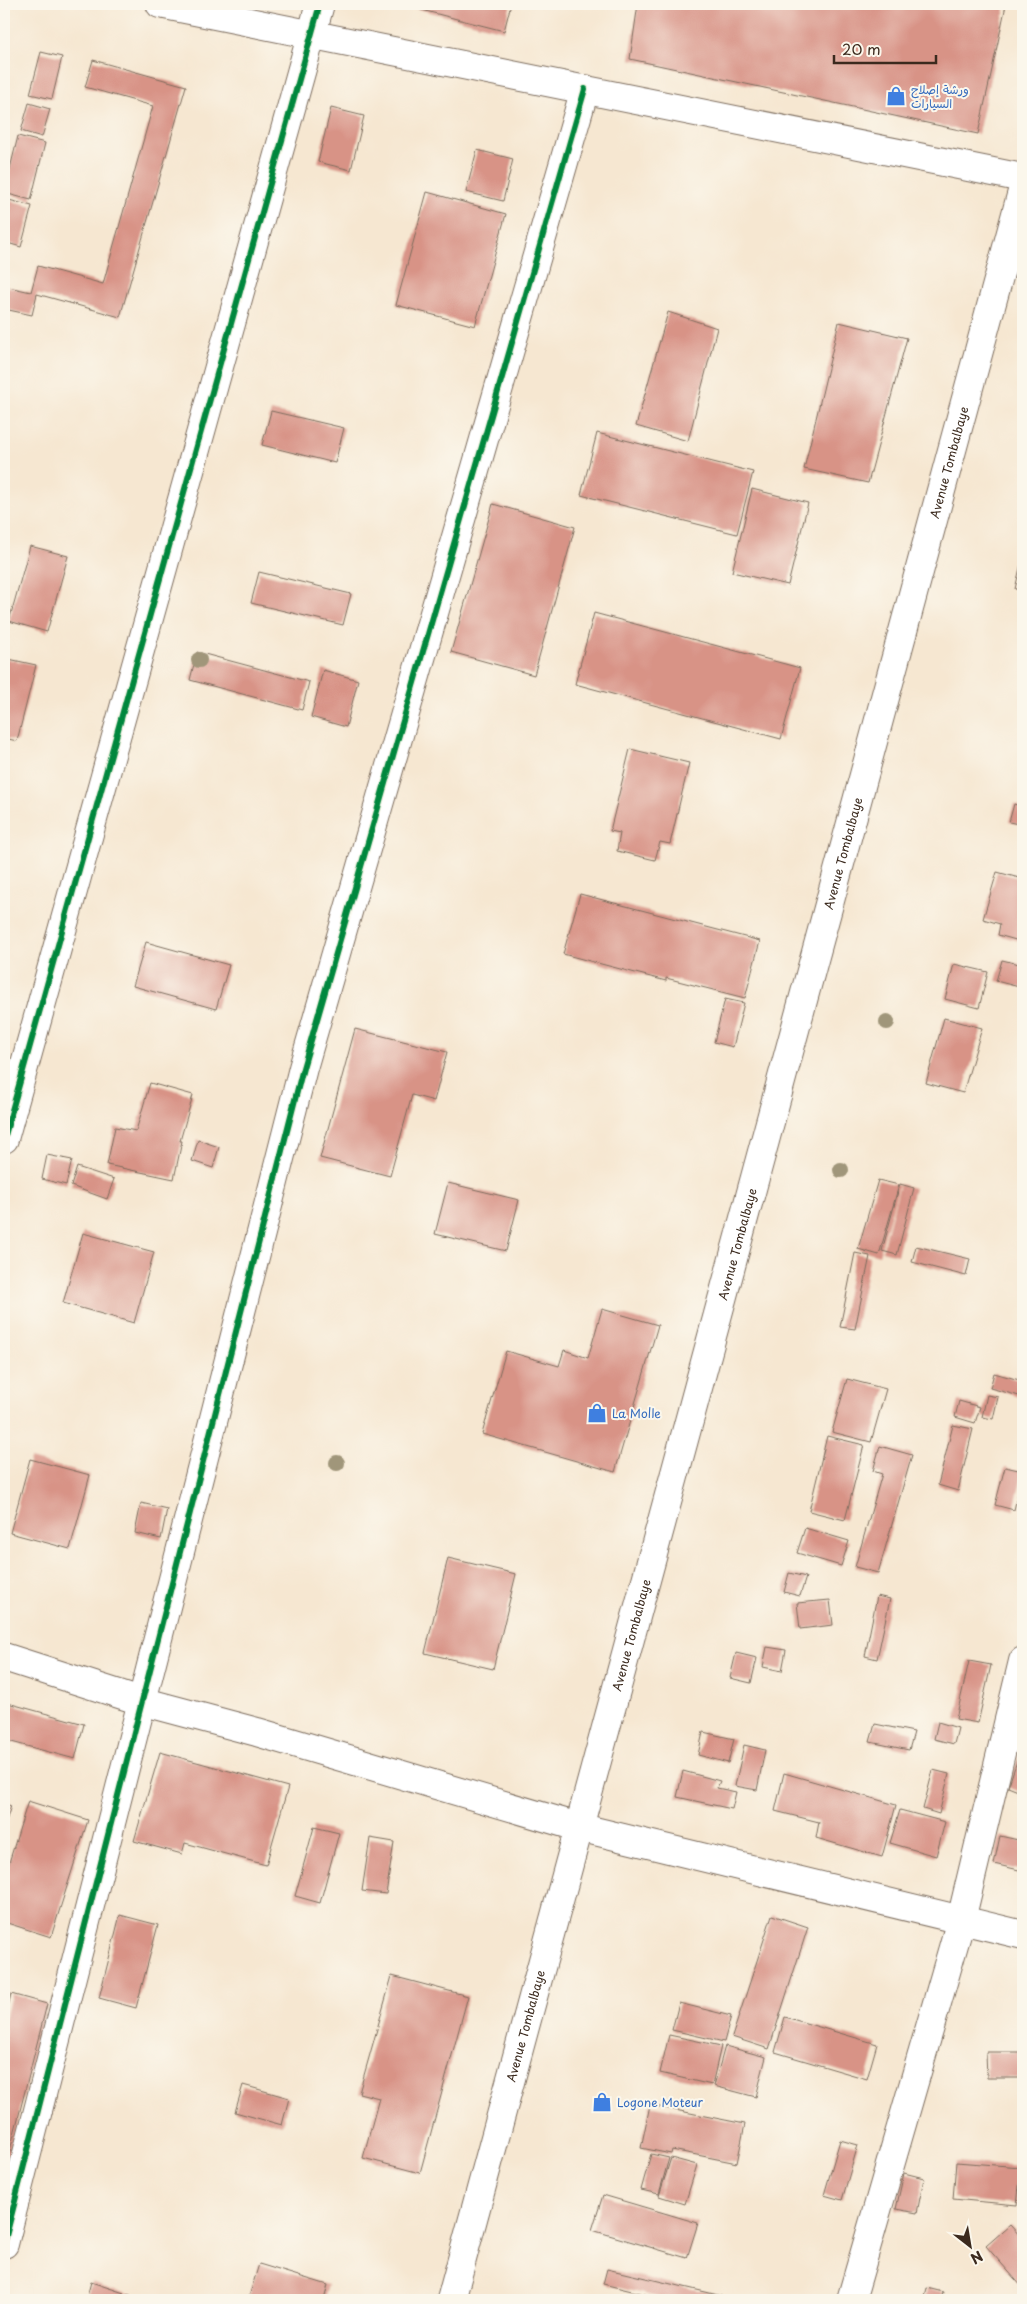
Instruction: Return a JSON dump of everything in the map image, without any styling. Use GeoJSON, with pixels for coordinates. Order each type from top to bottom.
{"type":"FeatureCollection","features":[{"type":"Feature","properties":{"kind":"street"},"geometry":{"type":"LineString","coordinates":[[160,4],[312,33],[1023,178]]}},
{"type":"Feature","properties":{"kind":"street"},"geometry":{"type":"LineString","coordinates":[[4,1139],[320,4]]}},
{"type":"Feature","properties":{"kind":"street"},"geometry":{"type":"LineString","coordinates":[[4,2244],[303,1068],[585,89]]}},
{"type":"Feature","properties":{"kind":"street","name":"Avenue Tombalbaye"},"geometry":{"type":"LineString","coordinates":[[451,2300],[578,1827],[741,1235],[1023,188]]}},
{"type":"Feature","properties":{"kind":"street"},"geometry":{"type":"LineString","coordinates":[[4,1657],[141,1701],[258,1732],[578,1827],[1023,1935]]}},
{"type":"Feature","properties":{"kind":"street"},"geometry":{"type":"LineString","coordinates":[[851,2300],[961,1920],[1023,1661]]}},
{"type":"Feature","properties":{"kind":"building"},"geometry":{"type":"Polygon","coordinates":[[[407,4],[511,4],[504,31],[406,6],[407,4]]]}},
{"type":"Feature","properties":{"kind":"building","name":"ورشة إصلاح السيارات"},"geometry":{"type":"Polygon","coordinates":[[[638,4],[1006,5],[978,134],[630,59],[638,4]]]}},
{"type":"Feature","properties":{"kind":"building"},"geometry":{"type":"Polygon","coordinates":[[[41,52],[62,57],[52,99],[30,94],[41,52]]]}},
{"type":"Feature","properties":{"kind":"building"},"geometry":{"type":"Polygon","coordinates":[[[93,60],[186,86],[120,317],[37,294],[32,315],[4,309],[4,286],[31,292],[38,266],[103,284],[153,106],[85,87],[93,60]]]}},
{"type":"Feature","properties":{"kind":"building"},"geometry":{"type":"Polygon","coordinates":[[[29,103],[50,109],[42,137],[21,131],[29,103]]]}},
{"type":"Feature","properties":{"kind":"building"},"geometry":{"type":"Polygon","coordinates":[[[331,108],[364,116],[351,170],[318,162],[331,108]]]}},
{"type":"Feature","properties":{"kind":"building"},"geometry":{"type":"Polygon","coordinates":[[[18,136],[45,143],[31,200],[4,193],[18,136]]]}},
{"type":"Feature","properties":{"kind":"building"},"geometry":{"type":"Polygon","coordinates":[[[477,150],[513,159],[503,201],[466,192],[477,150]]]}},
{"type":"Feature","properties":{"kind":"building"},"geometry":{"type":"Polygon","coordinates":[[[427,192],[506,214],[475,326],[396,305],[427,192]]]}},
{"type":"Feature","properties":{"kind":"building"},"geometry":{"type":"Polygon","coordinates":[[[5,199],[32,206],[21,247],[4,242],[5,199]]]}},
{"type":"Feature","properties":{"kind":"building"},"geometry":{"type":"Polygon","coordinates":[[[668,312],[717,328],[688,441],[636,426],[668,312]]]}},
{"type":"Feature","properties":{"kind":"building"},"geometry":{"type":"Polygon","coordinates":[[[839,322],[907,338],[868,483],[804,469],[839,322]]]}},
{"type":"Feature","properties":{"kind":"building"},"geometry":{"type":"Polygon","coordinates":[[[271,411],[344,428],[335,463],[262,445],[271,411]]]}},
{"type":"Feature","properties":{"kind":"building"},"geometry":{"type":"Polygon","coordinates":[[[597,433],[753,472],[737,534],[581,495],[597,433]]]}},
{"type":"Feature","properties":{"kind":"building"},"geometry":{"type":"Polygon","coordinates":[[[752,489],[808,503],[788,585],[732,572],[752,489]]]}},
{"type":"Feature","properties":{"kind":"building"},"geometry":{"type":"Polygon","coordinates":[[[493,504],[575,527],[534,675],[451,652],[493,504]]]}},
{"type":"Feature","properties":{"kind":"building"},"geometry":{"type":"Polygon","coordinates":[[[30,546],[68,556],[47,632],[9,621],[30,546]]]}},
{"type":"Feature","properties":{"kind":"building"},"geometry":{"type":"Polygon","coordinates":[[[1023,555],[1023,591],[1015,589],[1023,555]]]}},
{"type":"Feature","properties":{"kind":"building"},"geometry":{"type":"Polygon","coordinates":[[[259,572],[351,594],[343,625],[251,603],[259,572]]]}},
{"type":"Feature","properties":{"kind":"building"},"geometry":{"type":"Polygon","coordinates":[[[594,613],[800,668],[781,739],[575,684],[594,613]]]}},
{"type":"Feature","properties":{"kind":"building"},"geometry":{"type":"Polygon","coordinates":[[[197,652],[309,682],[302,710],[190,680],[197,652]]]}},
{"type":"Feature","properties":{"kind":"building"},"geometry":{"type":"Polygon","coordinates":[[[4,658],[36,665],[17,741],[4,738],[4,658]]]}},
{"type":"Feature","properties":{"kind":"building"},"geometry":{"type":"Polygon","coordinates":[[[323,670],[358,680],[346,727],[311,717],[323,670]]]}},
{"type":"Feature","properties":{"kind":"building"},"geometry":{"type":"Polygon","coordinates":[[[630,749],[689,763],[670,844],[660,842],[655,860],[617,851],[620,833],[610,831],[630,749]]]}},
{"type":"Feature","properties":{"kind":"building"},"geometry":{"type":"Polygon","coordinates":[[[1014,804],[1023,807],[1023,825],[1009,822],[1014,804]]]}},
{"type":"Feature","properties":{"kind":"building"},"geometry":{"type":"Polygon","coordinates":[[[997,872],[1023,879],[1023,942],[998,935],[1000,924],[983,919],[997,872]]]}},
{"type":"Feature","properties":{"kind":"building"},"geometry":{"type":"Polygon","coordinates":[[[580,894],[760,941],[745,998],[666,978],[666,981],[563,954],[580,894]]]}},
{"type":"Feature","properties":{"kind":"building"},"geometry":{"type":"Polygon","coordinates":[[[146,942],[229,965],[216,1009],[133,986],[146,942]]]}},
{"type":"Feature","properties":{"kind":"building"},"geometry":{"type":"Polygon","coordinates":[[[1002,960],[1023,965],[1023,988],[996,981],[1002,960]]]}},
{"type":"Feature","properties":{"kind":"building"},"geometry":{"type":"Polygon","coordinates":[[[954,964],[988,972],[979,1008],[945,999],[954,964]]]}},
{"type":"Feature","properties":{"kind":"building"},"geometry":{"type":"Polygon","coordinates":[[[725,999],[744,1003],[733,1047],[714,1042],[725,999]]]}},
{"type":"Feature","properties":{"kind":"building"},"geometry":{"type":"Polygon","coordinates":[[[944,1018],[982,1028],[963,1093],[926,1083],[944,1018]]]}},
{"type":"Feature","properties":{"kind":"building"},"geometry":{"type":"Polygon","coordinates":[[[355,1029],[447,1052],[434,1101],[412,1095],[390,1176],[320,1158],[355,1029]]]}},
{"type":"Feature","properties":{"kind":"building"},"geometry":{"type":"Polygon","coordinates":[[[150,1083],[193,1095],[180,1141],[182,1141],[174,1179],[107,1165],[115,1127],[136,1131],[150,1083]]]}},
{"type":"Feature","properties":{"kind":"building"},"geometry":{"type":"Polygon","coordinates":[[[198,1140],[219,1147],[213,1168],[192,1161],[198,1140]]]}},
{"type":"Feature","properties":{"kind":"building"},"geometry":{"type":"Polygon","coordinates":[[[47,1155],[72,1160],[66,1185],[42,1179],[47,1155]]]}},
{"type":"Feature","properties":{"kind":"building"},"geometry":{"type":"Polygon","coordinates":[[[77,1167],[114,1179],[107,1199],[71,1186],[77,1167]]]}},
{"type":"Feature","properties":{"kind":"building"},"geometry":{"type":"Polygon","coordinates":[[[878,1180],[899,1185],[879,1255],[858,1249],[878,1180]]]}},
{"type":"Feature","properties":{"kind":"building"},"geometry":{"type":"Polygon","coordinates":[[[448,1183],[519,1200],[506,1251],[435,1234],[448,1183]]]}},
{"type":"Feature","properties":{"kind":"building"},"geometry":{"type":"Polygon","coordinates":[[[900,1184],[914,1188],[897,1255],[882,1251],[900,1184]]]}},
{"type":"Feature","properties":{"kind":"building"},"geometry":{"type":"Polygon","coordinates":[[[83,1233],[154,1252],[134,1323],[63,1303],[83,1233]]]}},
{"type":"Feature","properties":{"kind":"building"},"geometry":{"type":"Polygon","coordinates":[[[916,1246],[970,1259],[966,1276],[912,1262],[916,1246]]]}},
{"type":"Feature","properties":{"kind":"building"},"geometry":{"type":"Polygon","coordinates":[[[855,1253],[870,1256],[855,1329],[840,1327],[855,1253]]]}},
{"type":"Feature","properties":{"kind":"building"},"geometry":{"type":"Polygon","coordinates":[[[602,1309],[658,1325],[615,1472],[482,1434],[506,1351],[559,1366],[564,1350],[588,1358],[602,1309]]]}},
{"type":"Feature","properties":{"kind":"building"},"geometry":{"type":"Polygon","coordinates":[[[994,1373],[1023,1381],[1023,1397],[990,1388],[994,1373]]]}},
{"type":"Feature","properties":{"kind":"building"},"geometry":{"type":"Polygon","coordinates":[[[847,1379],[886,1389],[871,1442],[832,1432],[847,1379]]]}},
{"type":"Feature","properties":{"kind":"building"},"geometry":{"type":"Polygon","coordinates":[[[987,1395],[998,1397],[993,1419],[982,1417],[987,1395]]]}},
{"type":"Feature","properties":{"kind":"building"},"geometry":{"type":"Polygon","coordinates":[[[959,1401],[980,1407],[975,1423],[955,1417],[959,1401]]]}},
{"type":"Feature","properties":{"kind":"building"},"geometry":{"type":"Polygon","coordinates":[[[953,1425],[973,1429],[958,1491],[938,1485],[953,1425]]]}},
{"type":"Feature","properties":{"kind":"building"},"geometry":{"type":"Polygon","coordinates":[[[827,1436],[864,1445],[845,1520],[809,1511],[827,1436]]]}},
{"type":"Feature","properties":{"kind":"building"},"geometry":{"type":"Polygon","coordinates":[[[880,1446],[912,1455],[878,1573],[855,1567],[882,1474],[873,1471],[880,1446]]]}},
{"type":"Feature","properties":{"kind":"building"},"geometry":{"type":"Polygon","coordinates":[[[30,1459],[90,1475],[70,1549],[10,1533],[30,1459]]]}},
{"type":"Feature","properties":{"kind":"building"},"geometry":{"type":"Polygon","coordinates":[[[1005,1467],[1023,1471],[1014,1510],[995,1505],[1005,1467]]]}},
{"type":"Feature","properties":{"kind":"building"},"geometry":{"type":"Polygon","coordinates":[[[141,1503],[167,1509],[161,1539],[135,1533],[141,1503]]]}},
{"type":"Feature","properties":{"kind":"building"},"geometry":{"type":"Polygon","coordinates":[[[805,1528],[849,1541],[841,1566],[797,1553],[805,1528]]]}},
{"type":"Feature","properties":{"kind":"building"},"geometry":{"type":"Polygon","coordinates":[[[448,1558],[516,1574],[493,1669],[425,1653],[448,1558]]]}},
{"type":"Feature","properties":{"kind":"building"},"geometry":{"type":"Polygon","coordinates":[[[789,1573],[806,1577],[800,1596],[784,1592],[789,1573]]]}},
{"type":"Feature","properties":{"kind":"building"},"geometry":{"type":"Polygon","coordinates":[[[877,1596],[890,1599],[877,1659],[865,1656],[877,1596]]]}},
{"type":"Feature","properties":{"kind":"building"},"geometry":{"type":"Polygon","coordinates":[[[830,1600],[833,1625],[800,1629],[797,1603],[830,1600]]]}},
{"type":"Feature","properties":{"kind":"building"},"geometry":{"type":"Polygon","coordinates":[[[767,1647],[786,1650],[782,1671],[763,1667],[767,1647]]]}},
{"type":"Feature","properties":{"kind":"building"},"geometry":{"type":"Polygon","coordinates":[[[736,1653],[757,1658],[751,1683],[730,1678],[736,1653]]]}},
{"type":"Feature","properties":{"kind":"building"},"geometry":{"type":"Polygon","coordinates":[[[969,1661],[991,1665],[978,1723],[956,1719],[969,1661]]]}},
{"type":"Feature","properties":{"kind":"building"},"geometry":{"type":"Polygon","coordinates":[[[4,1702],[84,1724],[75,1759],[4,1740],[4,1702]]]}},
{"type":"Feature","properties":{"kind":"building"},"geometry":{"type":"Polygon","coordinates":[[[938,1722],[958,1728],[954,1744],[934,1739],[938,1722]]]}},
{"type":"Feature","properties":{"kind":"building"},"geometry":{"type":"Polygon","coordinates":[[[875,1724],[914,1732],[909,1750],[870,1742],[875,1724]]]}},
{"type":"Feature","properties":{"kind":"building"},"geometry":{"type":"Polygon","coordinates":[[[703,1732],[734,1739],[728,1763],[698,1755],[703,1732]]]}},
{"type":"Feature","properties":{"kind":"building"},"geometry":{"type":"Polygon","coordinates":[[[1023,1744],[1023,1793],[1008,1787],[1023,1744]]]}},
{"type":"Feature","properties":{"kind":"building"},"geometry":{"type":"Polygon","coordinates":[[[744,1745],[765,1750],[757,1790],[735,1786],[744,1745]]]}},
{"type":"Feature","properties":{"kind":"building"},"geometry":{"type":"Polygon","coordinates":[[[160,1752],[288,1787],[266,1865],[185,1843],[182,1854],[134,1841],[160,1752]]]}},
{"type":"Feature","properties":{"kind":"building"},"geometry":{"type":"Polygon","coordinates":[[[933,1770],[949,1774],[939,1814],[923,1809],[933,1770]]]}},
{"type":"Feature","properties":{"kind":"building"},"geometry":{"type":"Polygon","coordinates":[[[683,1771],[720,1781],[717,1788],[736,1792],[732,1809],[677,1797],[683,1771]]]}},
{"type":"Feature","properties":{"kind":"building"},"geometry":{"type":"Polygon","coordinates":[[[784,1773],[896,1805],[882,1857],[816,1838],[819,1822],[775,1811],[784,1773]]]}},
{"type":"Feature","properties":{"kind":"building"},"geometry":{"type":"Polygon","coordinates":[[[28,1801],[88,1820],[51,1937],[4,1922],[4,1879],[28,1801]]]}},
{"type":"Feature","properties":{"kind":"building"},"geometry":{"type":"Polygon","coordinates":[[[4,1803],[11,1806],[4,1827],[4,1803]]]}},
{"type":"Feature","properties":{"kind":"building"},"geometry":{"type":"Polygon","coordinates":[[[900,1810],[945,1822],[936,1856],[890,1843],[900,1810]]]}},
{"type":"Feature","properties":{"kind":"building"},"geometry":{"type":"Polygon","coordinates":[[[314,1827],[339,1833],[320,1903],[295,1896],[314,1827]]]}},
{"type":"Feature","properties":{"kind":"building"},"geometry":{"type":"Polygon","coordinates":[[[1000,1836],[1023,1841],[1023,1871],[994,1864],[1000,1836]]]}},
{"type":"Feature","properties":{"kind":"building"},"geometry":{"type":"Polygon","coordinates":[[[370,1838],[394,1842],[386,1894],[362,1891],[370,1838]]]}},
{"type":"Feature","properties":{"kind":"building"},"geometry":{"type":"Polygon","coordinates":[[[120,1915],[158,1925],[136,2008],[99,1998],[120,1915]]]}},
{"type":"Feature","properties":{"kind":"building"},"geometry":{"type":"Polygon","coordinates":[[[772,1915],[808,1927],[769,2049],[732,2037],[772,1915]]]}},
{"type":"Feature","properties":{"kind":"building"},"geometry":{"type":"Polygon","coordinates":[[[392,1976],[468,1996],[420,2173],[363,2158],[379,2098],[359,2093],[392,1976]]]}},
{"type":"Feature","properties":{"kind":"building"},"geometry":{"type":"Polygon","coordinates":[[[11,1994],[47,2004],[7,2162],[4,2161],[4,2023],[11,1994]]]}},
{"type":"Feature","properties":{"kind":"building"},"geometry":{"type":"Polygon","coordinates":[[[679,2003],[731,2016],[724,2042],[672,2030],[679,2003]]]}},
{"type":"Feature","properties":{"kind":"building"},"geometry":{"type":"Polygon","coordinates":[[[1023,2004],[1023,2020],[1018,2018],[1023,2004]]]}},
{"type":"Feature","properties":{"kind":"building"},"geometry":{"type":"Polygon","coordinates":[[[785,2017],[877,2044],[867,2079],[775,2052],[785,2017]]]}},
{"type":"Feature","properties":{"kind":"building"},"geometry":{"type":"Polygon","coordinates":[[[669,2035],[721,2046],[712,2085],[660,2073],[669,2035]]]}},
{"type":"Feature","properties":{"kind":"building"},"geometry":{"type":"Polygon","coordinates":[[[725,2046],[766,2057],[756,2097],[714,2086],[725,2046]]]}},
{"type":"Feature","properties":{"kind":"building"},"geometry":{"type":"Polygon","coordinates":[[[986,2052],[1023,2052],[1023,2078],[987,2078],[986,2052]]]}},
{"type":"Feature","properties":{"kind":"building"},"geometry":{"type":"Polygon","coordinates":[[[243,2085],[289,2098],[282,2125],[235,2112],[243,2085]]]}},
{"type":"Feature","properties":{"kind":"building"},"geometry":{"type":"Polygon","coordinates":[[[650,2105],[745,2124],[737,2163],[672,2150],[671,2154],[641,2148],[650,2105]]]}},
{"type":"Feature","properties":{"kind":"building"},"geometry":{"type":"Polygon","coordinates":[[[840,2140],[858,2145],[842,2200],[824,2195],[840,2140]]]}},
{"type":"Feature","properties":{"kind":"building"},"geometry":{"type":"Polygon","coordinates":[[[651,2154],[669,2158],[659,2194],[641,2190],[651,2154]]]}},
{"type":"Feature","properties":{"kind":"building"},"geometry":{"type":"Polygon","coordinates":[[[671,2158],[697,2165],[685,2204],[659,2196],[671,2158]]]}},
{"type":"Feature","properties":{"kind":"building"},"geometry":{"type":"Polygon","coordinates":[[[956,2162],[1021,2167],[1017,2205],[953,2199],[956,2162]]]}},
{"type":"Feature","properties":{"kind":"building"},"geometry":{"type":"Polygon","coordinates":[[[904,2173],[924,2178],[917,2213],[896,2209],[904,2173]]]}},
{"type":"Feature","properties":{"kind":"building"},"geometry":{"type":"Polygon","coordinates":[[[603,2195],[698,2223],[687,2258],[592,2230],[603,2195]]]}},
{"type":"Feature","properties":{"kind":"building"},"geometry":{"type":"Polygon","coordinates":[[[1010,2225],[1023,2239],[1023,2288],[986,2246],[1010,2225]]]}},
{"type":"Feature","properties":{"kind":"building"},"geometry":{"type":"Polygon","coordinates":[[[259,2264],[328,2285],[324,2300],[248,2300],[259,2264]]]}},
{"type":"Feature","properties":{"kind":"building"},"geometry":{"type":"Polygon","coordinates":[[[607,2269],[734,2300],[669,2300],[603,2284],[607,2269]]]}},
{"type":"Feature","properties":{"kind":"building"},"geometry":{"type":"Polygon","coordinates":[[[91,2282],[145,2300],[86,2300],[91,2282]]]}},
{"type":"Feature","properties":{"kind":"building"},"geometry":{"type":"Polygon","coordinates":[[[927,2288],[943,2292],[941,2300],[924,2300],[927,2288]]]}},
{"type":"Feature","properties":{"kind":"cycle path"},"geometry":{"type":"LineString","coordinates":[[4,1139],[320,4]]}},
{"type":"Feature","properties":{"kind":"cycle path"},"geometry":{"type":"LineString","coordinates":[[4,2244],[303,1068],[585,89]]}},
{"type":"Feature","properties":{"kind":"place","name":"ورشة إصلاح السيارات"},"geometry":{"type":"Point","coordinates":[896,96]}},
{"type":"Feature","properties":{"kind":"place","name":"La Molle"},"geometry":{"type":"Point","coordinates":[597,1413]}},
{"type":"Feature","properties":{"kind":"place","name":"Logone Moteur"},"geometry":{"type":"Point","coordinates":[602,2102]}}]}
